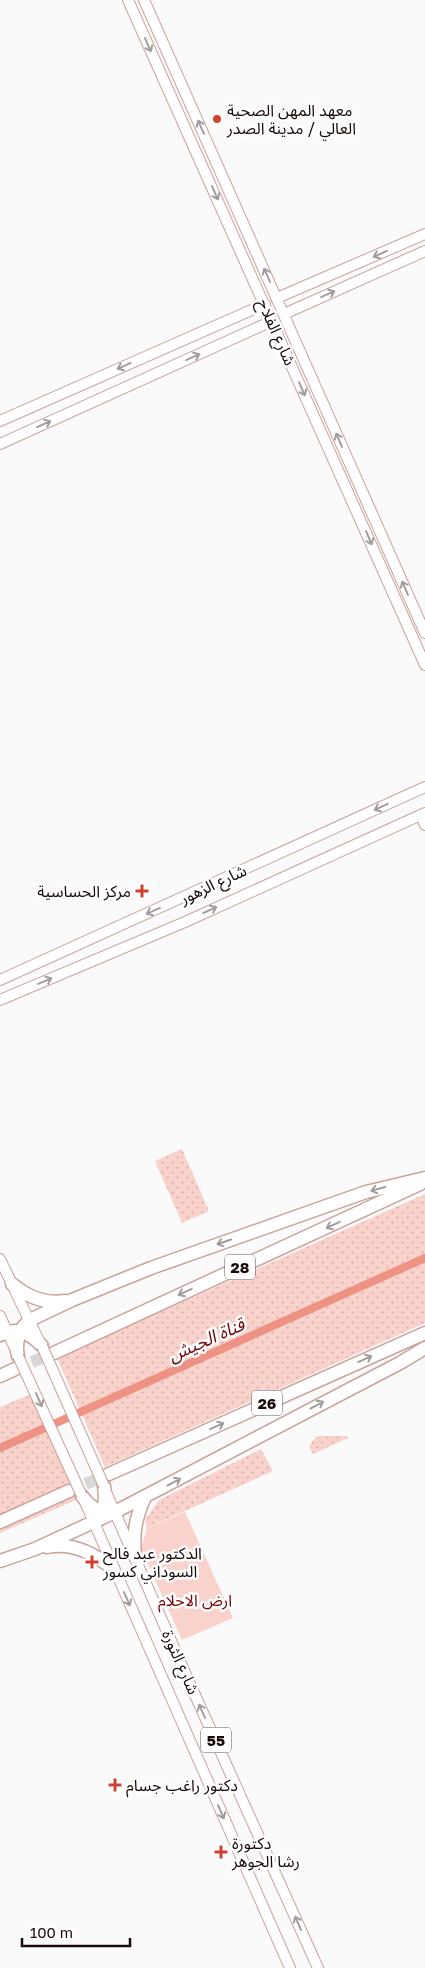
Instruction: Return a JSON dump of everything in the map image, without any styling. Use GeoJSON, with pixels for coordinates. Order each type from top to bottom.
{"type":"FeatureCollection","features":[{"type":"Feature","properties":{"kind":"highway"},"geometry":{"type":"LineString","coordinates":[[18,1331],[72,1300],[151,1268],[366,1192],[425,1178]]}},
{"type":"Feature","properties":{"kind":"highway","name":"28"},"geometry":{"type":"LineString","coordinates":[[54,1353],[425,1182]]}},
{"type":"Feature","properties":{"kind":"highway"},"geometry":{"type":"LineString","coordinates":[[12,1284],[25,1294],[40,1300],[56,1302],[72,1300]]}},
{"type":"Feature","properties":{"kind":"highway"},"geometry":{"type":"LineString","coordinates":[[18,1331],[42,1346]]}},
{"type":"Feature","properties":{"kind":"highway"},"geometry":{"type":"LineString","coordinates":[[18,1331],[18,1356]]}},
{"type":"Feature","properties":{"kind":"highway","name":"26"},"geometry":{"type":"LineString","coordinates":[[106,1480],[425,1333]]}},
{"type":"Feature","properties":{"kind":"highway"},"geometry":{"type":"LineString","coordinates":[[35,1549],[103,1513],[145,1497],[425,1348]]}},
{"type":"Feature","properties":{"kind":"highway"},"geometry":{"type":"LineString","coordinates":[[0,1376],[15,1369]]}},
{"type":"Feature","properties":{"kind":"highway"},"geometry":{"type":"LineString","coordinates":[[103,1513],[106,1480]]}},
{"type":"Feature","properties":{"kind":"highway"},"geometry":{"type":"LineString","coordinates":[[0,1522],[69,1491]]}},
{"type":"Feature","properties":{"kind":"highway"},"geometry":{"type":"LineString","coordinates":[[82,1496],[89,1505],[103,1513]]}},
{"type":"Feature","properties":{"kind":"highway"},"geometry":{"type":"LineString","coordinates":[[135,1556],[133,1536],[136,1516],[145,1497]]}},
{"type":"Feature","properties":{"kind":"highway"},"geometry":{"type":"LineString","coordinates":[[0,1561],[35,1549],[51,1546],[76,1549],[100,1558],[113,1569]]}},
{"type":"Feature","properties":{"kind":"main road","name":"شارع الفلاح"},"geometry":{"type":"LineString","coordinates":[[128,0],[425,666]]}},
{"type":"Feature","properties":{"kind":"main road","name":"شارع الفلاح"},"geometry":{"type":"LineString","coordinates":[[144,0],[284,314],[302,342],[425,633]]}},
{"type":"Feature","properties":{"kind":"main road"},"geometry":{"type":"LineString","coordinates":[[278,298],[425,234]]}},
{"type":"Feature","properties":{"kind":"main road"},"geometry":{"type":"LineString","coordinates":[[284,314],[425,251]]}},
{"type":"Feature","properties":{"kind":"main road"},"geometry":{"type":"LineString","coordinates":[[0,421],[265,304]]}},
{"type":"Feature","properties":{"kind":"main road"},"geometry":{"type":"LineString","coordinates":[[0,443],[272,321]]}},
{"type":"Feature","properties":{"kind":"main road","name":"شارع الزهور"},"geometry":{"type":"LineString","coordinates":[[0,980],[425,786]]}},
{"type":"Feature","properties":{"kind":"main road"},"geometry":{"type":"LineString","coordinates":[[423,814],[425,825]]}},
{"type":"Feature","properties":{"kind":"main road","name":"شارع الزهور"},"geometry":{"type":"LineString","coordinates":[[0,1000],[186,922],[423,814]]}},
{"type":"Feature","properties":{"kind":"main road"},"geometry":{"type":"LineString","coordinates":[[0,1259],[12,1284],[18,1331]]}},
{"type":"Feature","properties":{"kind":"main road"},"geometry":{"type":"LineString","coordinates":[[0,1316],[18,1331]]}},
{"type":"Feature","properties":{"kind":"main road"},"geometry":{"type":"LineString","coordinates":[[42,1346],[106,1480]]}},
{"type":"Feature","properties":{"kind":"main road"},"geometry":{"type":"LineString","coordinates":[[18,1356],[82,1496]]}},
{"type":"Feature","properties":{"kind":"main road","name":"شارع الثورة"},"geometry":{"type":"LineString","coordinates":[[103,1513],[135,1556],[186,1675],[318,1968]]}},
{"type":"Feature","properties":{"kind":"main road","name":"شارع الثورة"},"geometry":{"type":"LineString","coordinates":[[103,1513],[113,1569],[290,1968]]}},
{"type":"Feature","properties":{"kind":"green space"},"geometry":{"type":"Polygon","coordinates":[[[182,1149],[209,1211],[182,1223],[155,1161],[182,1149]]]}},
{"type":"Feature","properties":{"kind":"green space"},"geometry":{"type":"Polygon","coordinates":[[[425,1194],[425,1323],[105,1467],[57,1358],[425,1194]]]}},
{"type":"Feature","properties":{"kind":"green space"},"geometry":{"type":"Polygon","coordinates":[[[31,1394],[78,1499],[0,1533],[0,1407],[31,1394]]]}},
{"type":"Feature","properties":{"kind":"green space"},"geometry":{"type":"Polygon","coordinates":[[[319,1436],[347,1436],[348,1438],[313,1454],[309,1447],[313,1440],[319,1436]]]}},
{"type":"Feature","properties":{"kind":"green space"},"geometry":{"type":"Polygon","coordinates":[[[261,1449],[273,1471],[147,1528],[145,1520],[159,1500],[261,1449]]]}},
{"type":"Feature","properties":{"kind":"green space","name":"ارض الاحلام"},"geometry":{"type":"Polygon","coordinates":[[[185,1512],[233,1618],[182,1640],[141,1548],[147,1528],[185,1512]]]}},
{"type":"Feature","properties":{"kind":"waterway","name":"قناة الجيش"},"geometry":{"type":"LineString","coordinates":[[0,1448],[425,1258]]}},
{"type":"Feature","properties":{"kind":"tunnel"},"geometry":{"type":"LineString","coordinates":[[15,1369],[54,1353]]}},
{"type":"Feature","properties":{"kind":"tunnel"},"geometry":{"type":"LineString","coordinates":[[69,1491],[109,1474]]}},
{"type":"Feature","properties":{"kind":"place","name":"معهد المهن الصحية العالي / مدينة الصدر"},"geometry":{"type":"Point","coordinates":[217,119]}},
{"type":"Feature","properties":{"kind":"place","name":"مركز الحساسية"},"geometry":{"type":"Point","coordinates":[142,891]}},
{"type":"Feature","properties":{"kind":"place","name":"الدكتور عبد فالح السوداني كسور"},"geometry":{"type":"Point","coordinates":[92,1562]}},
{"type":"Feature","properties":{"kind":"place","name":"دكتور راغب جسام"},"geometry":{"type":"Point","coordinates":[115,1785]}},
{"type":"Feature","properties":{"kind":"place","name":"دكتورة رشا الجوهر"},"geometry":{"type":"Point","coordinates":[221,1852]}}]}
